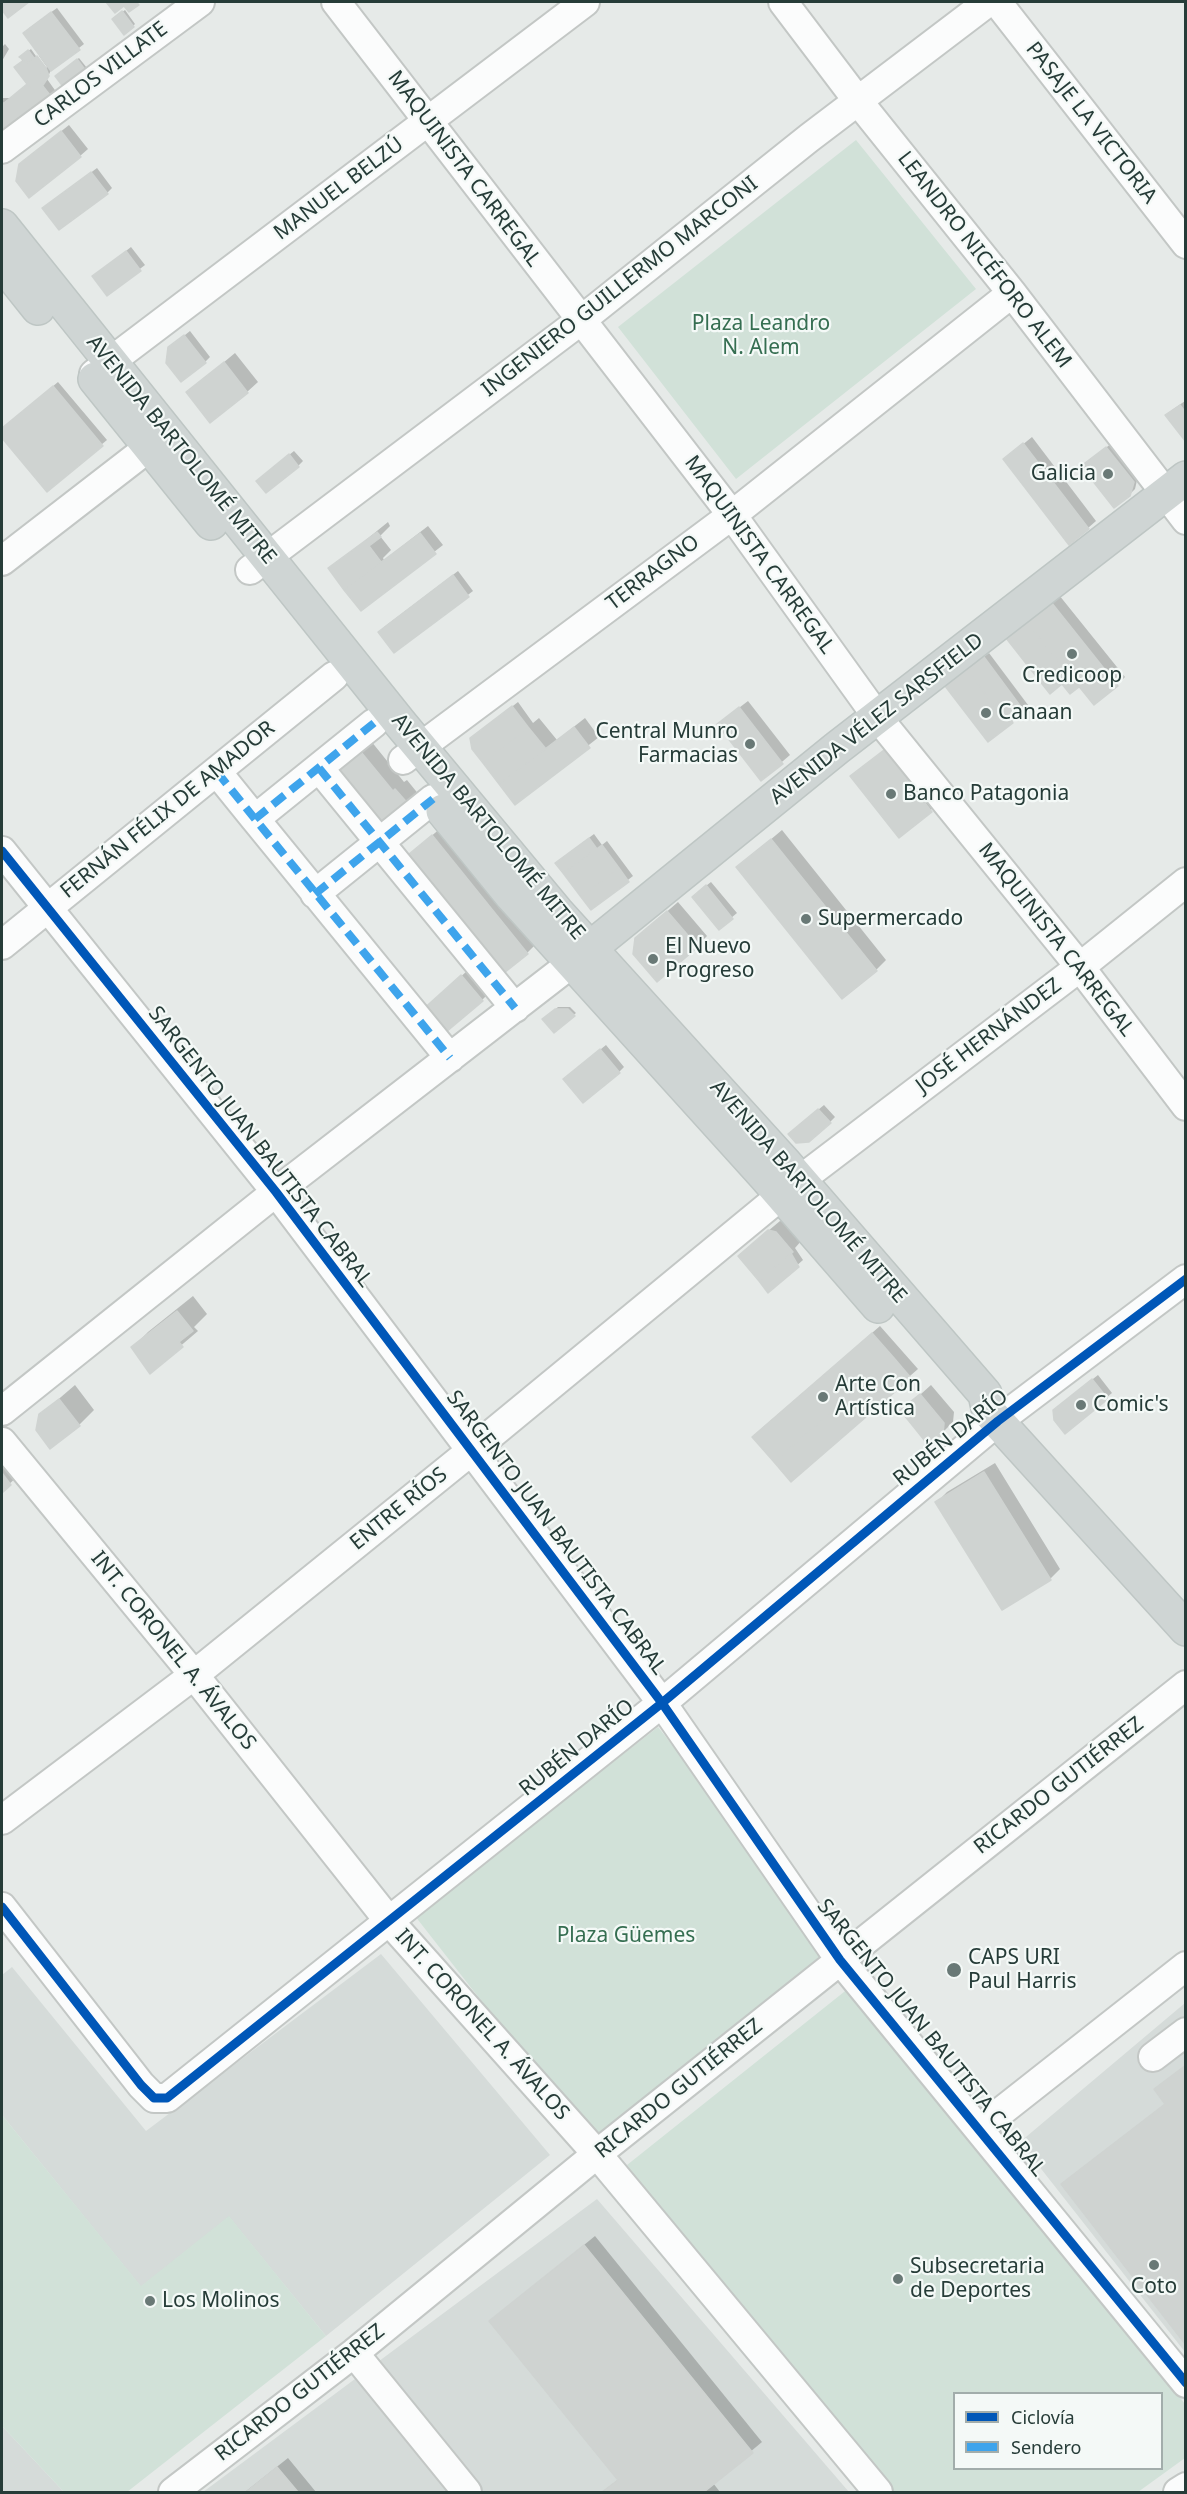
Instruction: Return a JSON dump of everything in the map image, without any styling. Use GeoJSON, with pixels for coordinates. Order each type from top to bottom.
{"type":"FeatureCollection","features":[{"type":"Feature","properties":{"kind":"main road","name":"AVENIDA BARTOLOMÉ MITRE"},"geometry":{"type":"LineString","coordinates":[[2,226],[101,369],[148,448],[259,563],[334,676],[374,723],[411,753],[433,799],[512,896],[581,956]]}},
{"type":"Feature","properties":{"kind":"main road","name":"AVENIDA BARTOLOMÉ MITRE"},"geometry":{"type":"LineString","coordinates":[[2,263],[101,369],[411,753],[581,956],[790,1188],[961,1401],[993,1417],[1185,1629]]}},
{"type":"Feature","properties":{"kind":"main road","name":"AVENIDA VÉLEZ SARSFIELD"},"geometry":{"type":"LineString","coordinates":[[581,956],[837,748],[1175,486]]}},
{"type":"Feature","properties":{"kind":"street","name":"CARLOS VILLATE"},"geometry":{"type":"LineString","coordinates":[[2,149],[200,2]]}},
{"type":"Feature","properties":{"kind":"street","name":"MAQUINISTA CARREGAL"},"geometry":{"type":"LineString","coordinates":[[336,2],[732,515],[878,718],[1080,967],[1185,1106]]}},
{"type":"Feature","properties":{"kind":"street","name":"MANUEL BELZÚ"},"geometry":{"type":"LineString","coordinates":[[101,369],[585,2]]}},
{"type":"Feature","properties":{"kind":"street","name":"LEANDRO NICÉFORO ALEM"},"geometry":{"type":"LineString","coordinates":[[783,2],[858,101],[1012,293],[1175,486],[1185,520]]}},
{"type":"Feature","properties":{"kind":"street","name":"INGENIERO GUILLERMO MARCONI"},"geometry":{"type":"LineString","coordinates":[[259,563],[580,321],[809,138],[988,2]]}},
{"type":"Feature","properties":{"kind":"street","name":"PASAJE LA VICTORIA"},"geometry":{"type":"LineString","coordinates":[[997,2],[1185,244]]}},
{"type":"Feature","properties":{"kind":"street","name":"TERRAGNO"},"geometry":{"type":"LineString","coordinates":[[411,753],[732,515],[1012,293]]}},
{"type":"Feature","properties":{"kind":"street"},"geometry":{"type":"LineString","coordinates":[[2,561],[148,448]]}},
{"type":"Feature","properties":{"kind":"street","name":"FERNÁN FÉLIX DE AMADOR"},"geometry":{"type":"LineString","coordinates":[[2,945],[334,676]]}},
{"type":"Feature","properties":{"kind":"street"},"geometry":{"type":"LineString","coordinates":[[255,819],[374,723]]}},
{"type":"Feature","properties":{"kind":"street"},"geometry":{"type":"LineString","coordinates":[[319,768],[515,1008]]}},
{"type":"Feature","properties":{"kind":"street"},"geometry":{"type":"LineString","coordinates":[[217,772],[450,1058]]}},
{"type":"Feature","properties":{"kind":"street"},"geometry":{"type":"LineString","coordinates":[[315,894],[433,799]]}},
{"type":"Feature","properties":{"kind":"street","name":"SARGENTO JUAN BAUTISTA CABRAL"},"geometry":{"type":"LineString","coordinates":[[2,851],[276,1192],[662,1703],[840,1960],[1185,2383]]}},
{"type":"Feature","properties":{"kind":"street","name":"JOSÉ HERNÁNDEZ"},"geometry":{"type":"LineString","coordinates":[[790,1188],[1080,967],[1185,882]]}},
{"type":"Feature","properties":{"kind":"street"},"geometry":{"type":"LineString","coordinates":[[2,1411],[276,1192],[581,956]]}},
{"type":"Feature","properties":{"kind":"street","name":"ENTRE RÍOS"},"geometry":{"type":"LineString","coordinates":[[2,1820],[194,1675],[471,1451],[790,1188]]}},
{"type":"Feature","properties":{"kind":"street","name":"RUBÉN DARÍO"},"geometry":{"type":"LineString","coordinates":[[2,1907],[141,2085],[153,2098],[167,2098],[662,1703],[993,1417],[1185,1279]]}},
{"type":"Feature","properties":{"kind":"street","name":"INT. CORONEL A. ÁVALOS"},"geometry":{"type":"LineString","coordinates":[[2,1442],[194,1675],[389,1921],[597,2154],[878,2493]]}},
{"type":"Feature","properties":{"kind":"street","name":"RICARDO GUTIÉRREZ"},"geometry":{"type":"LineString","coordinates":[[173,2493],[354,2354],[597,2154],[1185,1685]]}},
{"type":"Feature","properties":{"kind":"street"},"geometry":{"type":"LineString","coordinates":[[979,2129],[1185,1966]]}},
{"type":"Feature","properties":{"kind":"street"},"geometry":{"type":"LineString","coordinates":[[1153,2057],[1185,2032]]}},
{"type":"Feature","properties":{"kind":"street"},"geometry":{"type":"LineString","coordinates":[[354,2354],[467,2493]]}},
{"type":"Feature","properties":{"kind":"street"},"geometry":{"type":"LineString","coordinates":[[1178,2493],[1185,2487]]}},
{"type":"Feature","properties":{"kind":"shaded area","name":"Los Molinos"},"geometry":{"type":"Polygon","coordinates":[[[381,1954],[550,2155],[326,2336],[229,2217],[141,2287],[2,2115],[2,1975],[12,1967],[146,2131],[381,1954]]]}},
{"type":"Feature","properties":{"kind":"shaded area"},"geometry":{"type":"Polygon","coordinates":[[[1185,2003],[1185,2352],[1020,2142],[1185,2003]]]}},
{"type":"Feature","properties":{"kind":"shaded area"},"geometry":{"type":"Polygon","coordinates":[[[597,2199],[849,2492],[203,2492],[597,2199]]]}},
{"type":"Feature","properties":{"kind":"shaded area"},"geometry":{"type":"Polygon","coordinates":[[[2,2426],[64,2492],[2,2492],[2,2426]]]}},
{"type":"Feature","properties":{"kind":"green space","name":"Plaza Leandro N. Alem"},"geometry":{"type":"Polygon","coordinates":[[[856,140],[976,289],[736,479],[618,327],[856,140]]]}},
{"type":"Feature","properties":{"kind":"green space","name":"Plaza Güemes"},"geometry":{"type":"Polygon","coordinates":[[[658,1727],[838,1956],[594,2145],[415,1916],[658,1727]]]}},
{"type":"Feature","properties":{"kind":"green space","name":"Subsecretaria de Deportes"},"geometry":{"type":"Polygon","coordinates":[[[854,1984],[1185,2404],[1185,2458],[1138,2492],[861,2492],[627,2165],[854,1984]]]}},
{"type":"Feature","properties":{"kind":"green space","name":"Los Molinos"},"geometry":{"type":"Polygon","coordinates":[[[2,2115],[141,2286],[229,2216],[326,2336],[127,2492],[64,2492],[2,2426],[2,2115]]]}},
{"type":"Feature","properties":{"kind":"building"},"geometry":{"type":"Polygon","coordinates":[[[2,2],[29,2],[8,18],[2,10],[2,2]]]}},
{"type":"Feature","properties":{"kind":"building"},"geometry":{"type":"Polygon","coordinates":[[[106,2],[136,2],[139,5],[129,12],[124,6],[115,13],[106,2]]]}},
{"type":"Feature","properties":{"kind":"building"},"geometry":{"type":"Polygon","coordinates":[[[122,11],[134,27],[124,35],[112,19],[122,11]]]}},
{"type":"Feature","properties":{"kind":"building"},"geometry":{"type":"Polygon","coordinates":[[[51,12],[80,50],[51,71],[23,33],[51,12]]]}},
{"type":"Feature","properties":{"kind":"building"},"geometry":{"type":"Polygon","coordinates":[[[28,50],[34,58],[28,63],[19,57],[28,50]]]}},
{"type":"Feature","properties":{"kind":"building"},"geometry":{"type":"Polygon","coordinates":[[[37,56],[46,68],[35,76],[53,99],[44,106],[14,67],[25,59],[28,63],[37,56]]]}},
{"type":"Feature","properties":{"kind":"building"},"geometry":{"type":"Polygon","coordinates":[[[77,59],[86,71],[64,88],[55,76],[77,59]]]}},
{"type":"Feature","properties":{"kind":"building"},"geometry":{"type":"Polygon","coordinates":[[[46,68],[49,76],[43,85],[35,76],[46,68]]]}},
{"type":"Feature","properties":{"kind":"building"},"geometry":{"type":"Polygon","coordinates":[[[27,84],[44,106],[22,123],[4,103],[27,84]]]}},
{"type":"Feature","properties":{"kind":"building"},"geometry":{"type":"Polygon","coordinates":[[[2,103],[22,123],[2,140],[2,103]]]}},
{"type":"Feature","properties":{"kind":"building"},"geometry":{"type":"Polygon","coordinates":[[[61,131],[81,157],[29,198],[16,181],[19,164],[61,131]]]}},
{"type":"Feature","properties":{"kind":"building"},"geometry":{"type":"Polygon","coordinates":[[[91,172],[108,194],[59,230],[42,208],[91,172]]]}},
{"type":"Feature","properties":{"kind":"building"},"geometry":{"type":"Polygon","coordinates":[[[126,251],[141,271],[107,296],[92,276],[126,251]]]}},
{"type":"Feature","properties":{"kind":"building"},"geometry":{"type":"Polygon","coordinates":[[[184,335],[206,363],[181,382],[166,363],[168,347],[184,335]]]}},
{"type":"Feature","properties":{"kind":"building"},"geometry":{"type":"Polygon","coordinates":[[[224,362],[248,393],[210,423],[186,392],[224,362]]]}},
{"type":"Feature","properties":{"kind":"building"},"geometry":{"type":"Polygon","coordinates":[[[53,386],[103,446],[47,492],[2,438],[2,428],[53,386]]]}},
{"type":"Feature","properties":{"kind":"building"},"geometry":{"type":"Polygon","coordinates":[[[1180,405],[1186,413],[1186,442],[1165,415],[1180,405]]]}},
{"type":"Feature","properties":{"kind":"building"},"geometry":{"type":"Polygon","coordinates":[[[1023,443],[1089,529],[1069,545],[1003,459],[1023,443]]]}},
{"type":"Feature","properties":{"kind":"building","name":"Galicia"},"geometry":{"type":"Polygon","coordinates":[[[1106,447],[1134,482],[1130,496],[1114,508],[1081,466],[1106,447]]]}},
{"type":"Feature","properties":{"kind":"building"},"geometry":{"type":"Polygon","coordinates":[[[289,454],[299,467],[266,493],[256,481],[289,454]]]}},
{"type":"Feature","properties":{"kind":"building"},"geometry":{"type":"Polygon","coordinates":[[[377,532],[381,537],[369,546],[381,562],[344,590],[328,568],[377,532]]]}},
{"type":"Feature","properties":{"kind":"building"},"geometry":{"type":"Polygon","coordinates":[[[420,533],[436,554],[361,611],[344,590],[420,533]]]}},
{"type":"Feature","properties":{"kind":"building"},"geometry":{"type":"Polygon","coordinates":[[[453,575],[469,597],[394,653],[378,632],[453,575]]]}},
{"type":"Feature","properties":{"kind":"building","name":"Credicoop"},"geometry":{"type":"Polygon","coordinates":[[[1051,602],[1118,686],[1094,705],[1026,621],[1051,602]]]}},
{"type":"Feature","properties":{"kind":"building"},"geometry":{"type":"Polygon","coordinates":[[[1026,621],[1079,687],[1070,694],[1062,684],[1050,694],[1006,638],[1026,621]]]}},
{"type":"Feature","properties":{"kind":"building"},"geometry":{"type":"Polygon","coordinates":[[[984,657],[1024,711],[1011,720],[998,703],[994,706],[967,669],[984,657]]]}},
{"type":"Feature","properties":{"kind":"building","name":"Canaan"},"geometry":{"type":"Polygon","coordinates":[[[967,669],[994,706],[998,703],[1013,723],[988,742],[945,686],[967,669]]]}},
{"type":"Feature","properties":{"kind":"building"},"geometry":{"type":"Polygon","coordinates":[[[512,706],[528,727],[483,763],[472,749],[470,738],[512,706]]]}},
{"type":"Feature","properties":{"kind":"building","name":"Central Munro Farmacias"},"geometry":{"type":"Polygon","coordinates":[[[739,707],[783,764],[761,781],[717,724],[739,707]]]}},
{"type":"Feature","properties":{"kind":"building"},"geometry":{"type":"Polygon","coordinates":[[[528,727],[546,749],[499,784],[483,763],[528,727]]]}},
{"type":"Feature","properties":{"kind":"building"},"geometry":{"type":"Polygon","coordinates":[[[574,727],[590,748],[515,805],[499,784],[574,727]]]}},
{"type":"Feature","properties":{"kind":"building"},"geometry":{"type":"Polygon","coordinates":[[[356,746],[393,791],[395,789],[411,807],[380,832],[328,769],[356,746]]]}},
{"type":"Feature","properties":{"kind":"building","name":"Banco Patagonia"},"geometry":{"type":"Polygon","coordinates":[[[884,750],[932,812],[899,838],[850,776],[884,750]]]}},
{"type":"Feature","properties":{"kind":"building"},"geometry":{"type":"Polygon","coordinates":[[[432,835],[528,954],[499,977],[403,859],[432,835]]]}},
{"type":"Feature","properties":{"kind":"building"},"geometry":{"type":"Polygon","coordinates":[[[589,838],[597,849],[563,873],[555,863],[589,838]]]}},
{"type":"Feature","properties":{"kind":"building","name":"Supermercado"},"geometry":{"type":"Polygon","coordinates":[[[771,839],[877,971],[842,999],[736,867],[771,839]]]}},
{"type":"Feature","properties":{"kind":"building"},"geometry":{"type":"Polygon","coordinates":[[[602,845],[619,868],[581,897],[563,873],[602,845]]]}},
{"type":"Feature","properties":{"kind":"building"},"geometry":{"type":"Polygon","coordinates":[[[619,868],[629,882],[591,910],[581,897],[619,868]]]}},
{"type":"Feature","properties":{"kind":"building"},"geometry":{"type":"Polygon","coordinates":[[[706,885],[733,919],[719,930],[692,897],[706,885]]]}},
{"type":"Feature","properties":{"kind":"building"},"geometry":{"type":"Polygon","coordinates":[[[667,911],[698,947],[657,982],[633,954],[635,938],[667,911]]]}},
{"type":"Feature","properties":{"kind":"building"},"geometry":{"type":"Polygon","coordinates":[[[461,975],[483,1001],[439,1038],[420,1012],[461,975]]]}},
{"type":"Feature","properties":{"kind":"building"},"geometry":{"type":"Polygon","coordinates":[[[555,1009],[568,1009],[575,1016],[554,1033],[542,1019],[555,1009]]]}},
{"type":"Feature","properties":{"kind":"building"},"geometry":{"type":"Polygon","coordinates":[[[600,1049],[620,1073],[583,1103],[563,1079],[600,1049]]]}},
{"type":"Feature","properties":{"kind":"building"},"geometry":{"type":"Polygon","coordinates":[[[818,1109],[831,1123],[809,1142],[796,1143],[788,1134],[818,1109]]]}},
{"type":"Feature","properties":{"kind":"building"},"geometry":{"type":"Polygon","coordinates":[[[768,1230],[776,1232],[793,1252],[759,1281],[738,1256],[768,1230]]]}},
{"type":"Feature","properties":{"kind":"building"},"geometry":{"type":"Polygon","coordinates":[[[791,1253],[799,1267],[768,1293],[759,1281],[791,1253]]]}},
{"type":"Feature","properties":{"kind":"building"},"geometry":{"type":"Polygon","coordinates":[[[177,1311],[193,1331],[179,1342],[183,1347],[150,1374],[131,1347],[177,1311]]]}},
{"type":"Feature","properties":{"kind":"building","name":"Arte Con Artística"},"geometry":{"type":"Polygon","coordinates":[[[872,1333],[894,1358],[774,1462],[752,1437],[872,1333]]]}},
{"type":"Feature","properties":{"kind":"building"},"geometry":{"type":"Polygon","coordinates":[[[894,1358],[911,1378],[791,1482],[774,1462],[894,1358]]]}},
{"type":"Feature","properties":{"kind":"building","name":"Comic's"},"geometry":{"type":"Polygon","coordinates":[[[1092,1379],[1108,1399],[1065,1434],[1054,1420],[1053,1410],[1092,1379]]]}},
{"type":"Feature","properties":{"kind":"building"},"geometry":{"type":"Polygon","coordinates":[[[920,1394],[944,1423],[943,1434],[929,1446],[900,1410],[920,1394]]]}},
{"type":"Feature","properties":{"kind":"building"},"geometry":{"type":"Polygon","coordinates":[[[59,1399],[80,1426],[50,1449],[36,1430],[39,1414],[59,1399]]]}},
{"type":"Feature","properties":{"kind":"building"},"geometry":{"type":"Polygon","coordinates":[[[984,1472],[1051,1580],[1002,1610],[935,1502],[984,1472]]]}},
{"type":"Feature","properties":{"kind":"building"},"geometry":{"type":"Polygon","coordinates":[[[2,1473],[11,1485],[2,1493],[2,1473]]]}},
{"type":"Feature","properties":{"kind":"building","name":"Coto"},"geometry":{"type":"Polygon","coordinates":[[[1186,2065],[1186,2345],[1061,2184],[1165,2104],[1154,2089],[1186,2065]]]}},
{"type":"Feature","properties":{"kind":"building"},"geometry":{"type":"Polygon","coordinates":[[[584,2245],[753,2453],[704,2492],[602,2492],[618,2480],[489,2321],[584,2245]]]}},
{"type":"Feature","properties":{"kind":"building"},"geometry":{"type":"Polygon","coordinates":[[[277,2467],[298,2492],[246,2492],[277,2467]]]}},
{"type":"Feature","properties":{"kind":"marked path"},"geometry":{"type":"LineString","coordinates":[[374,723],[255,819],[450,1058]]}},
{"type":"Feature","properties":{"kind":"marked path"},"geometry":{"type":"LineString","coordinates":[[319,768],[515,1008]]}},
{"type":"Feature","properties":{"kind":"marked path"},"geometry":{"type":"LineString","coordinates":[[217,772],[255,819]]}},
{"type":"Feature","properties":{"kind":"marked path"},"geometry":{"type":"LineString","coordinates":[[315,894],[433,799]]}},
{"type":"Feature","properties":{"kind":"cycle path"},"geometry":{"type":"LineString","coordinates":[[2,851],[276,1192],[662,1703],[840,1960],[1186,2383]]}},
{"type":"Feature","properties":{"kind":"cycle path"},"geometry":{"type":"LineString","coordinates":[[2,1907],[141,2085],[154,2098],[167,2098],[662,1703],[998,1421],[1186,1279]]}},
{"type":"Feature","properties":{"kind":"place","name":"Galicia"},"geometry":{"type":"Point","coordinates":[1108,474]}},
{"type":"Feature","properties":{"kind":"place","name":"Credicoop"},"geometry":{"type":"Point","coordinates":[1072,654]}},
{"type":"Feature","properties":{"kind":"place","name":"Canaan"},"geometry":{"type":"Point","coordinates":[986,713]}},
{"type":"Feature","properties":{"kind":"place","name":"Central Munro Farmacias"},"geometry":{"type":"Point","coordinates":[750,744]}},
{"type":"Feature","properties":{"kind":"place","name":"Banco Patagonia"},"geometry":{"type":"Point","coordinates":[891,794]}},
{"type":"Feature","properties":{"kind":"place","name":"Supermercado"},"geometry":{"type":"Point","coordinates":[806,919]}},
{"type":"Feature","properties":{"kind":"place","name":"El Nuevo Progreso"},"geometry":{"type":"Point","coordinates":[653,959]}},
{"type":"Feature","properties":{"kind":"place","name":"Arte Con Artística"},"geometry":{"type":"Point","coordinates":[823,1397]}},
{"type":"Feature","properties":{"kind":"place","name":"Comic's"},"geometry":{"type":"Point","coordinates":[1081,1405]}},
{"type":"Feature","properties":{"kind":"place","name":"CAPS URI Paul Harris"},"geometry":{"type":"Point","coordinates":[954,1970]}},
{"type":"Feature","properties":{"kind":"place","name":"Coto"},"geometry":{"type":"Point","coordinates":[1154,2265]}},
{"type":"Feature","properties":{"kind":"place","name":"Subsecretaria de Deportes"},"geometry":{"type":"Point","coordinates":[898,2279]}},
{"type":"Feature","properties":{"kind":"place","name":"Los Molinos"},"geometry":{"type":"Point","coordinates":[150,2301]}}]}
